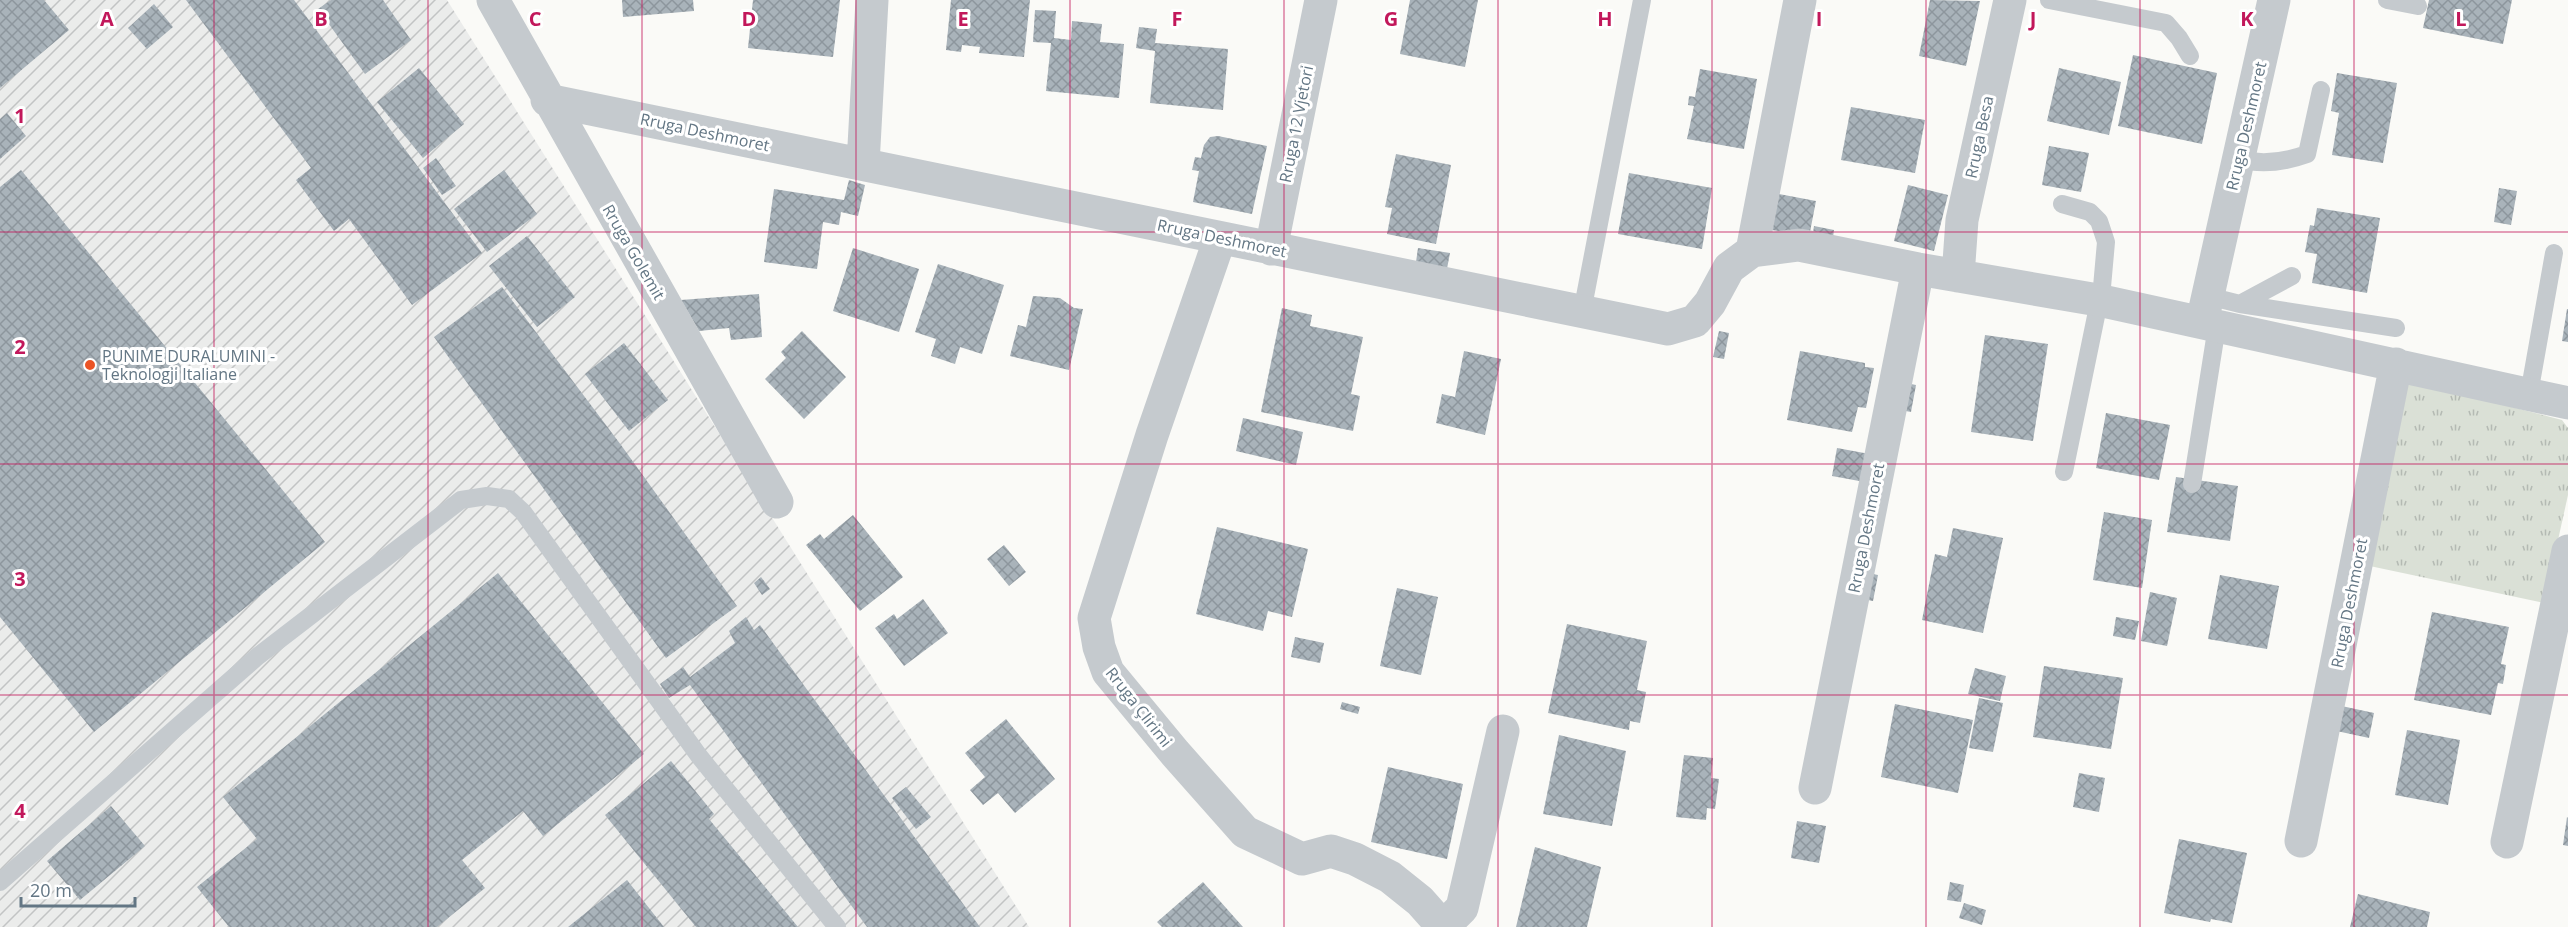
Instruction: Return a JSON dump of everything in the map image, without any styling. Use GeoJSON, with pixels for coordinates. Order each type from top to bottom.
{"type":"FeatureCollection","features":[{"type":"Feature","properties":{"kind":"street","name":"Rruga Golemit"},"geometry":{"type":"LineString","coordinates":[[493,0],[547,100],[777,502]]}},
{"type":"Feature","properties":{"kind":"street"},"geometry":{"type":"LineString","coordinates":[[863,164],[872,0]]}},
{"type":"Feature","properties":{"kind":"street","name":"Rruga 12 Vjetori"},"geometry":{"type":"LineString","coordinates":[[1271,249],[1321,0]]}},
{"type":"Feature","properties":{"kind":"street"},"geometry":{"type":"LineString","coordinates":[[1752,251],[1800,0]]}},
{"type":"Feature","properties":{"kind":"street","name":"Rruga Besa"},"geometry":{"type":"LineString","coordinates":[[1958,276],[1962,220],[2010,0]]}},
{"type":"Feature","properties":{"kind":"street","name":"Rruga Deshmoret"},"geometry":{"type":"LineString","coordinates":[[2217,312],[2239,159],[2274,0]]}},
{"type":"Feature","properties":{"kind":"street","name":"Rruga Deshmoret"},"geometry":{"type":"LineString","coordinates":[[547,100],[1668,329],[1695,321],[1710,303],[1729,268],[1752,251],[1799,244],[1918,269],[2098,300],[2217,312],[2396,364],[2568,403]]}},
{"type":"Feature","properties":{"kind":"street","name":"Rruga Çlirimi"},"geometry":{"type":"LineString","coordinates":[[1220,238],[1152,435],[1094,618],[1099,647],[1108,672],[1245,832],[1302,859],[1331,851],[1355,859],[1390,877],[1420,901],[1443,927],[1462,908],[1503,731]]}},
{"type":"Feature","properties":{"kind":"street","name":"Rruga Deshmoret"},"geometry":{"type":"LineString","coordinates":[[1815,788],[1918,269]]}},
{"type":"Feature","properties":{"kind":"street","name":"Rruga Deshmoret"},"geometry":{"type":"LineString","coordinates":[[2301,841],[2396,364]]}},
{"type":"Feature","properties":{"kind":"street"},"geometry":{"type":"LineString","coordinates":[[2506,842],[2568,551]]}},
{"type":"Feature","properties":{"kind":"lane"},"geometry":{"type":"LineString","coordinates":[[1581,312],[1642,0]]}},
{"type":"Feature","properties":{"kind":"lane"},"geometry":{"type":"LineString","coordinates":[[2049,0],[2166,23],[2190,56]]}},
{"type":"Feature","properties":{"kind":"lane"},"geometry":{"type":"LineString","coordinates":[[2387,0],[2418,6]]}},
{"type":"Feature","properties":{"kind":"lane"},"geometry":{"type":"LineString","coordinates":[[2239,159],[2252,162],[2288,160],[2307,154],[2321,90]]}},
{"type":"Feature","properties":{"kind":"lane"},"geometry":{"type":"LineString","coordinates":[[2061,204],[2090,212],[2099,221],[2106,242],[2098,300],[2064,472]]}},
{"type":"Feature","properties":{"kind":"lane"},"geometry":{"type":"LineString","coordinates":[[2529,394],[2554,253]]}},
{"type":"Feature","properties":{"kind":"lane"},"geometry":{"type":"LineString","coordinates":[[2217,312],[2292,276]]}},
{"type":"Feature","properties":{"kind":"lane"},"geometry":{"type":"LineString","coordinates":[[2217,312],[2396,328]]}},
{"type":"Feature","properties":{"kind":"lane"},"geometry":{"type":"LineString","coordinates":[[2192,484],[2217,312]]}},
{"type":"Feature","properties":{"kind":"lane"},"geometry":{"type":"LineString","coordinates":[[0,882],[258,656],[461,500],[487,496],[508,499],[523,512],[699,756],[837,927]]}},
{"type":"Feature","properties":{"kind":"shaded area"},"geometry":{"type":"Polygon","coordinates":[[[0,0],[447,0],[1029,927],[0,927],[0,0]]]}},
{"type":"Feature","properties":{"kind":"green space"},"geometry":{"type":"Polygon","coordinates":[[[2406,380],[2562,420],[2568,428],[2568,495],[2544,603],[2365,565],[2406,380]]]}},
{"type":"Feature","properties":{"kind":"building"},"geometry":{"type":"Polygon","coordinates":[[[0,0],[44,0],[69,30],[0,88],[0,0]]]}},
{"type":"Feature","properties":{"kind":"building"},"geometry":{"type":"Polygon","coordinates":[[[186,0],[294,0],[482,253],[412,305],[349,219],[334,231],[296,180],[311,168],[186,0]]]}},
{"type":"Feature","properties":{"kind":"building"},"geometry":{"type":"Polygon","coordinates":[[[331,0],[383,0],[411,40],[365,74],[318,9],[331,0]]]}},
{"type":"Feature","properties":{"kind":"building"},"geometry":{"type":"Polygon","coordinates":[[[622,0],[693,0],[694,11],[623,17],[622,0]]]}},
{"type":"Feature","properties":{"kind":"building"},"geometry":{"type":"Polygon","coordinates":[[[753,0],[840,0],[833,57],[748,48],[753,0]]]}},
{"type":"Feature","properties":{"kind":"building"},"geometry":{"type":"Polygon","coordinates":[[[951,0],[1030,0],[1024,57],[979,53],[980,47],[962,45],[961,52],[946,50],[951,0]]]}},
{"type":"Feature","properties":{"kind":"building"},"geometry":{"type":"Polygon","coordinates":[[[1410,0],[1478,0],[1465,67],[1400,54],[1410,0]]]}},
{"type":"Feature","properties":{"kind":"building"},"geometry":{"type":"Polygon","coordinates":[[[1930,0],[1980,1],[1966,66],[1919,56],[1930,0]]]}},
{"type":"Feature","properties":{"kind":"building"},"geometry":{"type":"Polygon","coordinates":[[[2429,0],[2512,0],[2503,44],[2423,28],[2429,0]]]}},
{"type":"Feature","properties":{"kind":"building"},"geometry":{"type":"Polygon","coordinates":[[[154,4],[173,27],[147,49],[128,28],[154,4]]]}},
{"type":"Feature","properties":{"kind":"building"},"geometry":{"type":"Polygon","coordinates":[[[1035,10],[1056,11],[1054,38],[1071,40],[1072,21],[1102,24],[1100,42],[1124,44],[1119,98],[1046,91],[1051,43],[1033,42],[1035,10]]]}},
{"type":"Feature","properties":{"kind":"building"},"geometry":{"type":"Polygon","coordinates":[[[1139,27],[1157,29],[1155,43],[1228,49],[1223,110],[1150,103],[1155,51],[1136,48],[1139,27]]]}},
{"type":"Feature","properties":{"kind":"building"},"geometry":{"type":"Polygon","coordinates":[[[2133,55],[2217,73],[2202,144],[2118,126],[2133,55]]]}},
{"type":"Feature","properties":{"kind":"building"},"geometry":{"type":"Polygon","coordinates":[[[419,68],[464,124],[423,158],[377,102],[419,68]]]}},
{"type":"Feature","properties":{"kind":"building"},"geometry":{"type":"Polygon","coordinates":[[[2059,68],[2121,82],[2109,135],[2047,121],[2059,68]]]}},
{"type":"Feature","properties":{"kind":"building"},"geometry":{"type":"Polygon","coordinates":[[[1700,69],[1757,79],[1744,149],[1687,139],[1694,106],[1688,105],[1689,96],[1695,97],[1700,69]]]}},
{"type":"Feature","properties":{"kind":"building"},"geometry":{"type":"Polygon","coordinates":[[[2337,73],[2397,83],[2383,163],[2332,155],[2339,113],[2331,111],[2337,73]]]}},
{"type":"Feature","properties":{"kind":"building"},"geometry":{"type":"Polygon","coordinates":[[[1851,107],[1925,120],[1915,173],[1841,160],[1851,107]]]}},
{"type":"Feature","properties":{"kind":"building"},"geometry":{"type":"Polygon","coordinates":[[[7,113],[26,136],[0,159],[0,119],[7,113]]]}},
{"type":"Feature","properties":{"kind":"building"},"geometry":{"type":"Polygon","coordinates":[[[1218,136],[1267,146],[1252,214],[1193,202],[1199,171],[1192,170],[1195,157],[1201,158],[1204,145],[1210,137],[1218,136]]]}},
{"type":"Feature","properties":{"kind":"building"},"geometry":{"type":"Polygon","coordinates":[[[2049,146],[2089,153],[2081,192],[2042,185],[2049,146]]]}},
{"type":"Feature","properties":{"kind":"building"},"geometry":{"type":"Polygon","coordinates":[[[1396,154],[1451,165],[1436,244],[1387,234],[1392,208],[1385,207],[1396,154]]]}},
{"type":"Feature","properties":{"kind":"building"},"geometry":{"type":"Polygon","coordinates":[[[436,158],[456,186],[442,195],[423,168],[436,158]]]}},
{"type":"Feature","properties":{"kind":"building","name":"PUNIME DURALUMINI - Teknologji Italiane"},"geometry":{"type":"Polygon","coordinates":[[[21,170],[325,542],[94,732],[0,617],[0,187],[21,170]]]}},
{"type":"Feature","properties":{"kind":"building"},"geometry":{"type":"Polygon","coordinates":[[[504,170],[537,214],[487,252],[454,209],[504,170]]]}},
{"type":"Feature","properties":{"kind":"building"},"geometry":{"type":"Polygon","coordinates":[[[1629,173],[1712,188],[1702,249],[1618,234],[1629,173]]]}},
{"type":"Feature","properties":{"kind":"building"},"geometry":{"type":"Polygon","coordinates":[[[849,180],[865,185],[858,216],[841,212],[839,225],[823,222],[817,269],[764,262],[774,189],[844,200],[849,180]]]}},
{"type":"Feature","properties":{"kind":"building"},"geometry":{"type":"Polygon","coordinates":[[[1908,185],[1948,195],[1934,251],[1894,241],[1908,185]]]}},
{"type":"Feature","properties":{"kind":"building"},"geometry":{"type":"Polygon","coordinates":[[[2499,188],[2517,191],[2511,225],[2494,222],[2499,188]]]}},
{"type":"Feature","properties":{"kind":"building"},"geometry":{"type":"Polygon","coordinates":[[[1779,194],[1816,201],[1809,237],[1772,230],[1779,194]]]}},
{"type":"Feature","properties":{"kind":"building"},"geometry":{"type":"Polygon","coordinates":[[[2317,208],[2380,218],[2367,293],[2312,283],[2317,254],[2305,252],[2310,225],[2314,226],[2317,208]]]}},
{"type":"Feature","properties":{"kind":"building"},"geometry":{"type":"Polygon","coordinates":[[[1814,226],[1834,230],[1833,237],[1813,233],[1814,226]]]}},
{"type":"Feature","properties":{"kind":"building"},"geometry":{"type":"Polygon","coordinates":[[[527,236],[575,297],[537,327],[489,266],[527,236]]]}},
{"type":"Feature","properties":{"kind":"building"},"geometry":{"type":"Polygon","coordinates":[[[853,248],[919,269],[899,332],[833,311],[853,248]]]}},
{"type":"Feature","properties":{"kind":"building"},"geometry":{"type":"Polygon","coordinates":[[[1418,248],[1450,253],[1446,274],[1415,269],[1418,248]]]}},
{"type":"Feature","properties":{"kind":"building"},"geometry":{"type":"Polygon","coordinates":[[[938,264],[1004,285],[982,354],[960,347],[955,364],[931,356],[936,339],[915,332],[938,264]]]}},
{"type":"Feature","properties":{"kind":"building"},"geometry":{"type":"Polygon","coordinates":[[[502,287],[621,445],[737,606],[666,658],[434,337],[502,287]]]}},
{"type":"Feature","properties":{"kind":"building"},"geometry":{"type":"Polygon","coordinates":[[[759,294],[762,337],[731,340],[729,328],[699,331],[681,300],[759,294]]]}},
{"type":"Feature","properties":{"kind":"building"},"geometry":{"type":"Polygon","coordinates":[[[1033,296],[1060,298],[1074,308],[1083,309],[1069,370],[1010,356],[1018,325],[1026,327],[1033,296]]]}},
{"type":"Feature","properties":{"kind":"building"},"geometry":{"type":"Polygon","coordinates":[[[1282,308],[1312,315],[1310,326],[1363,337],[1351,394],[1360,396],[1353,431],[1261,412],[1282,308]]]}},
{"type":"Feature","properties":{"kind":"building"},"geometry":{"type":"Polygon","coordinates":[[[2568,309],[2568,342],[2562,341],[2568,309]]]}},
{"type":"Feature","properties":{"kind":"building"},"geometry":{"type":"Polygon","coordinates":[[[802,331],[846,377],[804,419],[765,379],[786,358],[781,352],[802,331]]]}},
{"type":"Feature","properties":{"kind":"building"},"geometry":{"type":"Polygon","coordinates":[[[1719,331],[1729,333],[1724,359],[1713,357],[1719,331]]]}},
{"type":"Feature","properties":{"kind":"building"},"geometry":{"type":"Polygon","coordinates":[[[1985,335],[2048,344],[2033,441],[1971,432],[1985,335]]]}},
{"type":"Feature","properties":{"kind":"building"},"geometry":{"type":"Polygon","coordinates":[[[624,343],[668,400],[629,431],[585,374],[624,343]]]}},
{"type":"Feature","properties":{"kind":"building"},"geometry":{"type":"Polygon","coordinates":[[[1464,351],[1501,359],[1485,435],[1436,423],[1442,394],[1455,397],[1464,351]]]}},
{"type":"Feature","properties":{"kind":"building"},"geometry":{"type":"Polygon","coordinates":[[[1800,351],[1865,363],[1865,367],[1874,368],[1866,408],[1858,407],[1852,432],[1787,420],[1800,351]]]}},
{"type":"Feature","properties":{"kind":"building"},"geometry":{"type":"Polygon","coordinates":[[[1906,383],[1916,385],[1911,412],[1900,410],[1906,383]]]}},
{"type":"Feature","properties":{"kind":"building"},"geometry":{"type":"Polygon","coordinates":[[[2106,413],[2170,425],[2159,480],[2096,468],[2106,413]]]}},
{"type":"Feature","properties":{"kind":"building"},"geometry":{"type":"Polygon","coordinates":[[[1243,418],[1303,432],[1296,465],[1236,451],[1243,418]]]}},
{"type":"Feature","properties":{"kind":"building"},"geometry":{"type":"Polygon","coordinates":[[[1837,448],[1875,455],[1870,483],[1832,476],[1837,448]]]}},
{"type":"Feature","properties":{"kind":"building"},"geometry":{"type":"Polygon","coordinates":[[[2176,477],[2238,486],[2230,541],[2167,532],[2176,477]]]}},
{"type":"Feature","properties":{"kind":"building"},"geometry":{"type":"Polygon","coordinates":[[[2104,512],[2152,520],[2142,588],[2093,580],[2104,512]]]}},
{"type":"Feature","properties":{"kind":"building"},"geometry":{"type":"Polygon","coordinates":[[[853,515],[903,577],[860,611],[806,545],[820,534],[824,539],[853,515]]]}},
{"type":"Feature","properties":{"kind":"building"},"geometry":{"type":"Polygon","coordinates":[[[1217,527],[1308,549],[1292,617],[1268,611],[1263,631],[1196,614],[1217,527]]]}},
{"type":"Feature","properties":{"kind":"building"},"geometry":{"type":"Polygon","coordinates":[[[1953,528],[2003,538],[1983,633],[1922,620],[1935,554],[1947,557],[1953,528]]]}},
{"type":"Feature","properties":{"kind":"building"},"geometry":{"type":"Polygon","coordinates":[[[1004,545],[1026,572],[1009,586],[987,559],[1004,545]]]}},
{"type":"Feature","properties":{"kind":"building"},"geometry":{"type":"Polygon","coordinates":[[[498,573],[644,754],[543,836],[523,811],[462,860],[485,888],[437,927],[229,927],[197,887],[257,839],[223,797],[498,573]]]}},
{"type":"Feature","properties":{"kind":"building"},"geometry":{"type":"Polygon","coordinates":[[[1868,573],[1878,575],[1873,601],[1863,599],[1868,573]]]}},
{"type":"Feature","properties":{"kind":"building"},"geometry":{"type":"Polygon","coordinates":[[[2220,575],[2279,586],[2267,649],[2208,639],[2220,575]]]}},
{"type":"Feature","properties":{"kind":"building"},"geometry":{"type":"Polygon","coordinates":[[[761,577],[770,589],[762,595],[754,583],[761,577]]]}},
{"type":"Feature","properties":{"kind":"building"},"geometry":{"type":"Polygon","coordinates":[[[1397,588],[1438,597],[1421,675],[1380,666],[1397,588]]]}},
{"type":"Feature","properties":{"kind":"building"},"geometry":{"type":"Polygon","coordinates":[[[2150,592],[2177,598],[2167,646],[2141,641],[2150,592]]]}},
{"type":"Feature","properties":{"kind":"building"},"geometry":{"type":"Polygon","coordinates":[[[923,599],[948,633],[904,666],[875,628],[894,614],[897,619],[923,599]]]}},
{"type":"Feature","properties":{"kind":"building"},"geometry":{"type":"Polygon","coordinates":[[[2432,612],[2509,627],[2501,664],[2506,665],[2503,684],[2498,683],[2491,715],[2414,700],[2432,612]]]}},
{"type":"Feature","properties":{"kind":"building"},"geometry":{"type":"Polygon","coordinates":[[[746,617],[754,630],[760,625],[980,927],[867,927],[690,685],[669,698],[660,684],[683,667],[690,677],[735,643],[729,631],[746,617]]]}},
{"type":"Feature","properties":{"kind":"building"},"geometry":{"type":"Polygon","coordinates":[[[2116,617],[2139,621],[2135,640],[2113,636],[2116,617]]]}},
{"type":"Feature","properties":{"kind":"building"},"geometry":{"type":"Polygon","coordinates":[[[1567,624],[1647,641],[1637,690],[1646,692],[1640,723],[1630,721],[1629,730],[1548,713],[1567,624]]]}},
{"type":"Feature","properties":{"kind":"building"},"geometry":{"type":"Polygon","coordinates":[[[1295,637],[1324,643],[1320,663],[1291,657],[1295,637]]]}},
{"type":"Feature","properties":{"kind":"building"},"geometry":{"type":"Polygon","coordinates":[[[2044,666],[2123,678],[2111,749],[2033,737],[2044,666]]]}},
{"type":"Feature","properties":{"kind":"building"},"geometry":{"type":"Polygon","coordinates":[[[1975,668],[2006,676],[2000,701],[1968,694],[1975,668]]]}},
{"type":"Feature","properties":{"kind":"building"},"geometry":{"type":"Polygon","coordinates":[[[1979,698],[2003,703],[1993,752],[1969,748],[1979,698]]]}},
{"type":"Feature","properties":{"kind":"building"},"geometry":{"type":"Polygon","coordinates":[[[1342,702],[1360,707],[1358,714],[1340,709],[1342,702]]]}},
{"type":"Feature","properties":{"kind":"building"},"geometry":{"type":"Polygon","coordinates":[[[1895,704],[1973,720],[1958,793],[1881,777],[1895,704]]]}},
{"type":"Feature","properties":{"kind":"building"},"geometry":{"type":"Polygon","coordinates":[[[2337,705],[2374,713],[2369,738],[2332,730],[2337,705]]]}},
{"type":"Feature","properties":{"kind":"building"},"geometry":{"type":"Polygon","coordinates":[[[1006,719],[1055,779],[1015,813],[998,793],[983,805],[970,790],[985,777],[965,753],[1006,719]]]}},
{"type":"Feature","properties":{"kind":"building"},"geometry":{"type":"Polygon","coordinates":[[[2407,730],[2460,740],[2448,805],[2395,795],[2407,730]]]}},
{"type":"Feature","properties":{"kind":"building"},"geometry":{"type":"Polygon","coordinates":[[[1559,735],[1626,751],[1612,826],[1543,814],[1559,735]]]}},
{"type":"Feature","properties":{"kind":"building"},"geometry":{"type":"Polygon","coordinates":[[[1684,755],[1713,758],[1711,778],[1719,779],[1715,809],[1707,808],[1706,820],[1676,817],[1684,755]]]}},
{"type":"Feature","properties":{"kind":"building"},"geometry":{"type":"Polygon","coordinates":[[[671,761],[714,814],[709,819],[798,927],[696,927],[605,815],[671,761]]]}},
{"type":"Feature","properties":{"kind":"building"},"geometry":{"type":"Polygon","coordinates":[[[1388,767],[1463,784],[1447,859],[1371,842],[1388,767]]]}},
{"type":"Feature","properties":{"kind":"building"},"geometry":{"type":"Polygon","coordinates":[[[2079,773],[2105,778],[2099,812],[2073,807],[2079,773]]]}},
{"type":"Feature","properties":{"kind":"building"},"geometry":{"type":"Polygon","coordinates":[[[906,787],[931,817],[916,829],[892,798],[906,787]]]}},
{"type":"Feature","properties":{"kind":"building"},"geometry":{"type":"Polygon","coordinates":[[[111,806],[145,846],[80,900],[47,861],[111,806]]]}},
{"type":"Feature","properties":{"kind":"building"},"geometry":{"type":"Polygon","coordinates":[[[2568,818],[2568,846],[2563,845],[2568,818]]]}},
{"type":"Feature","properties":{"kind":"building"},"geometry":{"type":"Polygon","coordinates":[[[1797,821],[1826,826],[1819,863],[1791,858],[1797,821]]]}},
{"type":"Feature","properties":{"kind":"building"},"geometry":{"type":"Polygon","coordinates":[[[2179,839],[2247,853],[2232,923],[2211,919],[2210,922],[2164,913],[2179,839]]]}},
{"type":"Feature","properties":{"kind":"building"},"geometry":{"type":"Polygon","coordinates":[[[1535,847],[1601,867],[1587,927],[1516,927],[1535,847]]]}},
{"type":"Feature","properties":{"kind":"building"},"geometry":{"type":"Polygon","coordinates":[[[627,880],[664,927],[568,927],[627,880]]]}},
{"type":"Feature","properties":{"kind":"building"},"geometry":{"type":"Polygon","coordinates":[[[1203,882],[1243,927],[1162,927],[1157,922],[1203,882]]]}},
{"type":"Feature","properties":{"kind":"building"},"geometry":{"type":"Polygon","coordinates":[[[1950,882],[1964,885],[1961,902],[1947,900],[1950,882]]]}},
{"type":"Feature","properties":{"kind":"building"},"geometry":{"type":"Polygon","coordinates":[[[2358,894],[2430,912],[2427,927],[2350,927],[2358,894]]]}},
{"type":"Feature","properties":{"kind":"building"},"geometry":{"type":"Polygon","coordinates":[[[1964,903],[1986,910],[1982,925],[1959,918],[1964,903]]]}},
{"type":"Feature","properties":{"kind":"place","name":"PUNIME DURALUMINI - Teknologji Italiane"},"geometry":{"type":"Point","coordinates":[90,365]}}]}
